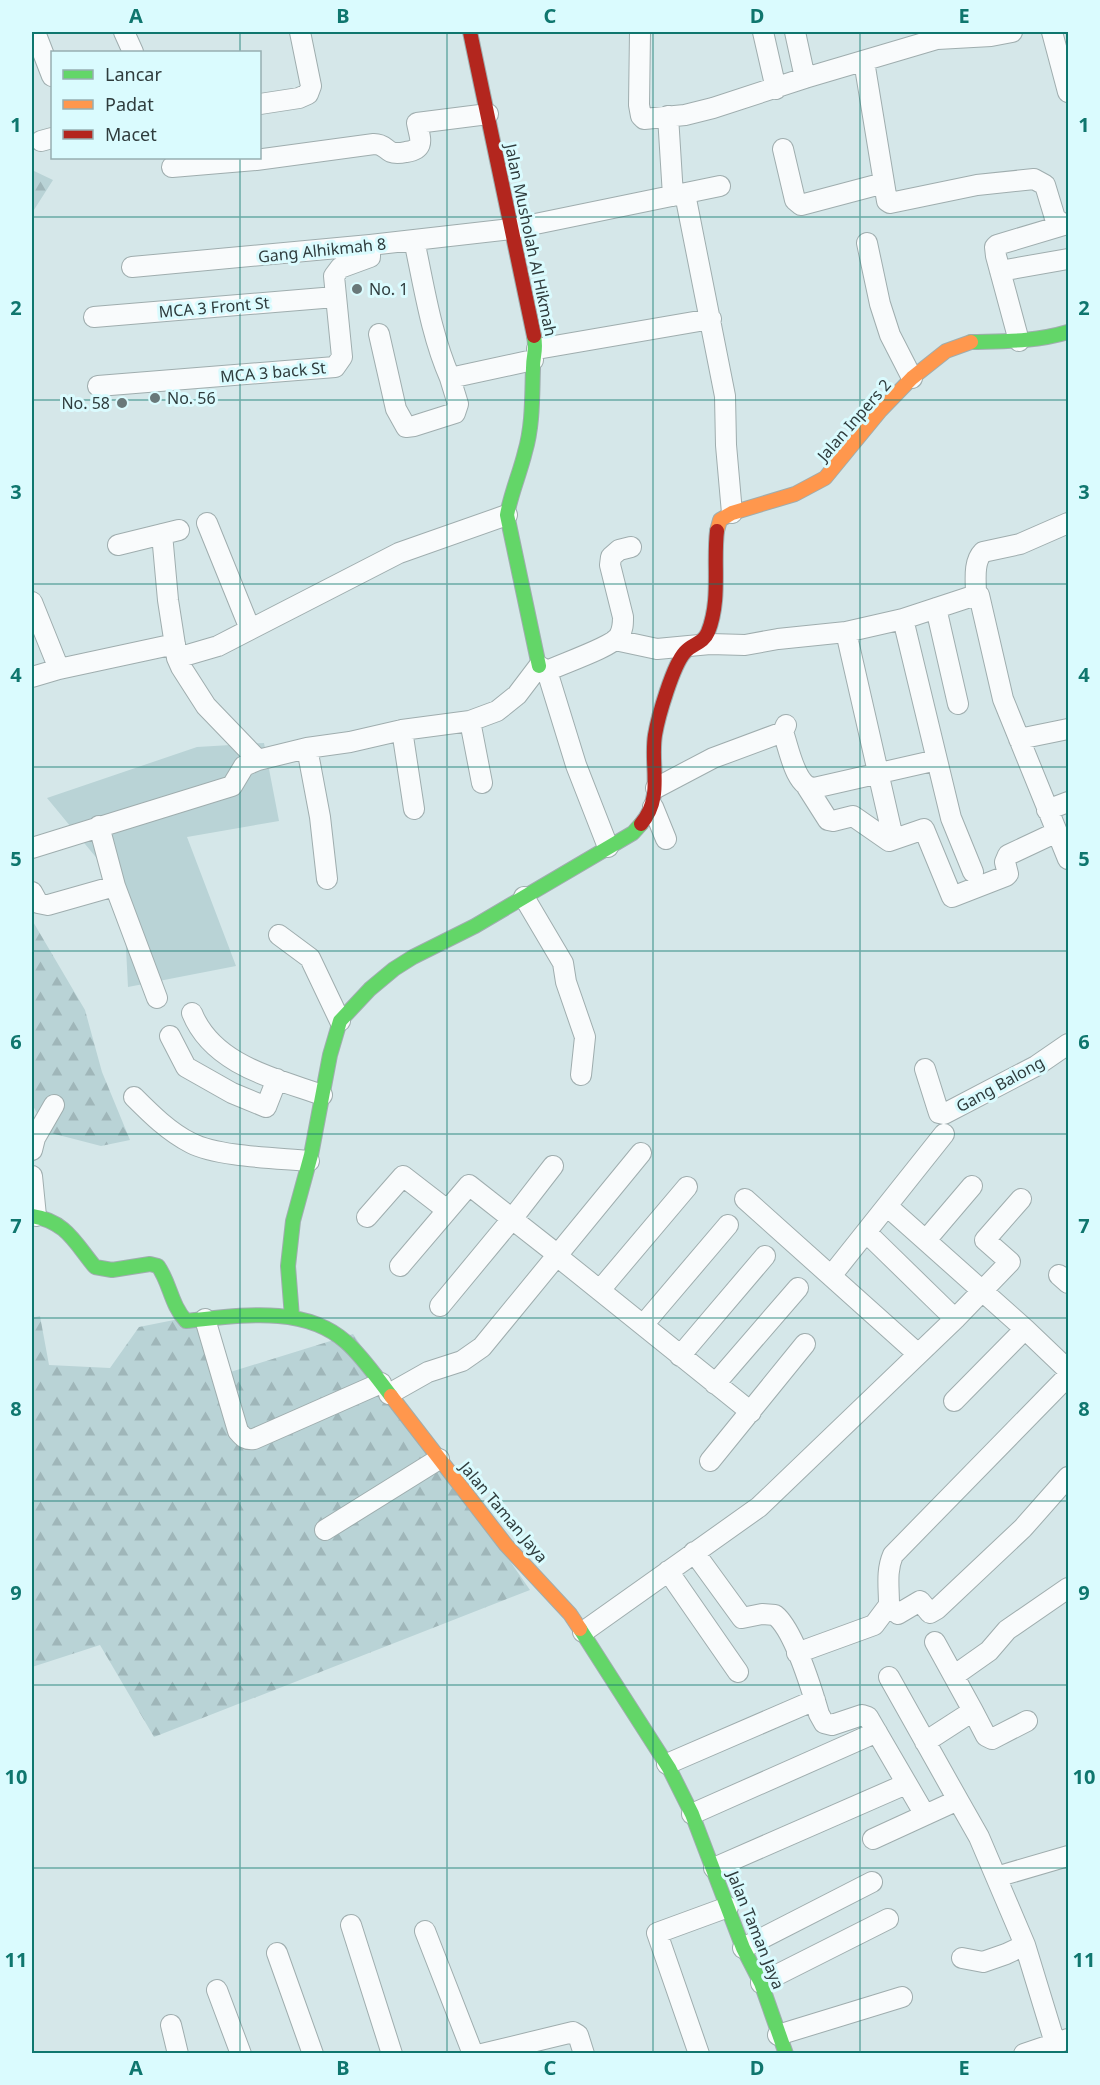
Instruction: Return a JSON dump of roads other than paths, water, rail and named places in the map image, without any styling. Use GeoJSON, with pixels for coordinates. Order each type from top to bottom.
{"type":"FeatureCollection","features":[{"type":"Feature","properties":{"kind":"street"},"geometry":{"type":"LineString","coordinates":[[35,32],[51,72]]}},
{"type":"Feature","properties":{"kind":"street"},"geometry":{"type":"LineString","coordinates":[[124,32],[133,51]]}},
{"type":"Feature","properties":{"kind":"street"},"geometry":{"type":"LineString","coordinates":[[261,104],[299,98],[308,94],[311,86],[300,32]]}},
{"type":"Feature","properties":{"kind":"street","name":"Jalan Musholah Al Hikmah"},"geometry":{"type":"LineString","coordinates":[[470,32],[535,354],[526,450],[507,515],[543,668]]}},
{"type":"Feature","properties":{"kind":"street"},"geometry":{"type":"LineString","coordinates":[[640,32],[638,57],[640,116],[644,118],[685,115],[713,108],[937,39],[991,36],[1012,32]]}},
{"type":"Feature","properties":{"kind":"street"},"geometry":{"type":"LineString","coordinates":[[763,32],[776,89]]}},
{"type":"Feature","properties":{"kind":"street"},"geometry":{"type":"LineString","coordinates":[[795,32],[805,78]]}},
{"type":"Feature","properties":{"kind":"street"},"geometry":{"type":"LineString","coordinates":[[1052,32],[1068,93]]}},
{"type":"Feature","properties":{"kind":"street"},"geometry":{"type":"LineString","coordinates":[[864,61],[887,201],[890,203],[977,185],[1034,179],[1045,185],[1055,218],[1067,225]]}},
{"type":"Feature","properties":{"kind":"street"},"geometry":{"type":"LineString","coordinates":[[261,158],[374,144],[380,144],[392,153],[415,151],[419,147],[420,139],[417,123],[488,114]]}},
{"type":"Feature","properties":{"kind":"street"},"geometry":{"type":"LineString","coordinates":[[666,839],[655,797],[653,757],[655,735],[682,654],[703,641],[714,613],[718,524],[723,516],[732,513],[726,445],[725,396],[711,319],[679,195],[668,116]]}},
{"type":"Feature","properties":{"kind":"street"},"geometry":{"type":"LineString","coordinates":[[783,149],[795,200],[801,205],[884,183]]}},
{"type":"Feature","properties":{"kind":"street"},"geometry":{"type":"LineString","coordinates":[[172,167],[256,159]]}},
{"type":"Feature","properties":{"kind":"street","name":"Gang Alhikmah 8"},"geometry":{"type":"LineString","coordinates":[[132,267],[370,245],[511,229],[720,186]]}},
{"type":"Feature","properties":{"kind":"street"},"geometry":{"type":"LineString","coordinates":[[1020,341],[994,250],[997,245],[1067,225]]}},
{"type":"Feature","properties":{"kind":"street"},"geometry":{"type":"LineString","coordinates":[[379,334],[396,409],[406,427],[455,413],[458,404],[442,361],[414,240]]}},
{"type":"Feature","properties":{"kind":"street"},"geometry":{"type":"LineString","coordinates":[[867,243],[880,304],[890,335],[912,378]]}},
{"type":"Feature","properties":{"kind":"street"},"geometry":{"type":"LineString","coordinates":[[335,297],[333,280],[336,272],[340,268],[370,257],[370,245]]}},
{"type":"Feature","properties":{"kind":"street"},"geometry":{"type":"LineString","coordinates":[[1000,271],[1068,259]]}},
{"type":"Feature","properties":{"kind":"street","name":"MCA 3 Front St"},"geometry":{"type":"LineString","coordinates":[[94,317],[335,297]]}},
{"type":"Feature","properties":{"kind":"street","name":"MCA 3 back St"},"geometry":{"type":"LineString","coordinates":[[98,386],[335,367],[342,357],[335,297]]}},
{"type":"Feature","properties":{"kind":"street"},"geometry":{"type":"LineString","coordinates":[[450,378],[535,354],[711,319]]}},
{"type":"Feature","properties":{"kind":"street","name":"Jalan Inpers 2"},"geometry":{"type":"LineString","coordinates":[[732,513],[795,494],[825,478],[880,411],[912,378],[946,351],[958,345],[982,341],[1045,339],[1068,332]]}},
{"type":"Feature","properties":{"kind":"street"},"geometry":{"type":"LineString","coordinates":[[32,677],[59,669],[218,646],[399,553],[507,515]]}},
{"type":"Feature","properties":{"kind":"street"},"geometry":{"type":"LineString","coordinates":[[207,523],[250,629]]}},
{"type":"Feature","properties":{"kind":"street"},"geometry":{"type":"LineString","coordinates":[[976,595],[976,563],[981,554],[1020,544],[1068,524]]}},
{"type":"Feature","properties":{"kind":"street"},"geometry":{"type":"LineString","coordinates":[[118,545],[170,532],[168,600],[176,651],[193,687],[207,706],[258,760]]}},
{"type":"Feature","properties":{"kind":"street"},"geometry":{"type":"LineString","coordinates":[[32,848],[232,786],[244,766],[258,760],[402,730],[470,721],[496,711],[517,695],[543,668],[615,640],[620,635],[623,617],[610,565],[611,557],[619,550],[631,547]]}},
{"type":"Feature","properties":{"kind":"street"},"geometry":{"type":"LineString","coordinates":[[615,640],[657,649],[710,644],[745,645],[846,632],[903,619],[976,595]]}},
{"type":"Feature","properties":{"kind":"street"},"geometry":{"type":"LineString","coordinates":[[976,595],[979,595],[1003,699],[1068,858]]}},
{"type":"Feature","properties":{"kind":"street"},"geometry":{"type":"LineString","coordinates":[[32,602],[59,669]]}},
{"type":"Feature","properties":{"kind":"street"},"geometry":{"type":"LineString","coordinates":[[936,608],[958,704]]}},
{"type":"Feature","properties":{"kind":"street"},"geometry":{"type":"LineString","coordinates":[[903,619],[951,818],[973,872]]}},
{"type":"Feature","properties":{"kind":"street"},"geometry":{"type":"LineString","coordinates":[[846,632],[891,829]]}},
{"type":"Feature","properties":{"kind":"street"},"geometry":{"type":"LineString","coordinates":[[543,668],[576,765],[608,847]]}},
{"type":"Feature","properties":{"kind":"street"},"geometry":{"type":"LineString","coordinates":[[470,721],[482,783]]}},
{"type":"Feature","properties":{"kind":"street"},"geometry":{"type":"LineString","coordinates":[[292,1317],[288,1266],[293,1221],[309,1161],[330,1055],[340,1021],[381,979],[394,969],[475,926],[633,833],[655,797],[712,758],[785,729],[798,776],[826,818],[830,821],[853,816],[890,841],[924,830],[950,895],[954,897],[1006,876],[1008,874],[1005,862],[1008,855],[1057,832]]}},
{"type":"Feature","properties":{"kind":"street"},"geometry":{"type":"LineString","coordinates":[[1019,739],[1068,729]]}},
{"type":"Feature","properties":{"kind":"street"},"geometry":{"type":"LineString","coordinates":[[402,730],[414,809]]}},
{"type":"Feature","properties":{"kind":"street"},"geometry":{"type":"LineString","coordinates":[[307,748],[320,817],[327,879]]}},
{"type":"Feature","properties":{"kind":"street"},"geometry":{"type":"LineString","coordinates":[[807,788],[937,760]]}},
{"type":"Feature","properties":{"kind":"street"},"geometry":{"type":"LineString","coordinates":[[1047,810],[1068,802]]}},
{"type":"Feature","properties":{"kind":"street"},"geometry":{"type":"LineString","coordinates":[[99,826],[115,886],[157,998]]}},
{"type":"Feature","properties":{"kind":"street"},"geometry":{"type":"LineString","coordinates":[[32,892],[38,903],[48,905],[115,886]]}},
{"type":"Feature","properties":{"kind":"street"},"geometry":{"type":"LineString","coordinates":[[524,897],[563,963],[566,982],[585,1037],[581,1075]]}},
{"type":"Feature","properties":{"kind":"street"},"geometry":{"type":"LineString","coordinates":[[279,935],[309,958],[340,1021]]}},
{"type":"Feature","properties":{"kind":"street"},"geometry":{"type":"LineString","coordinates":[[192,1013],[196,1023],[215,1047],[246,1069],[322,1095]]}},
{"type":"Feature","properties":{"kind":"street"},"geometry":{"type":"LineString","coordinates":[[170,1036],[186,1067],[232,1093],[258,1104],[266,1107],[277,1079]]}},
{"type":"Feature","properties":{"kind":"street","name":"Gang Balong"},"geometry":{"type":"LineString","coordinates":[[925,1069],[936,1107],[939,1113],[944,1114],[1036,1066],[1068,1044]]}},
{"type":"Feature","properties":{"kind":"street"},"geometry":{"type":"LineString","coordinates":[[134,1097],[162,1124],[192,1144],[227,1153],[309,1161]]}},
{"type":"Feature","properties":{"kind":"street"},"geometry":{"type":"LineString","coordinates":[[32,1150],[35,1138],[54,1105]]}},
{"type":"Feature","properties":{"kind":"street"},"geometry":{"type":"LineString","coordinates":[[831,1276],[944,1134]]}},
{"type":"Feature","properties":{"kind":"street"},"geometry":{"type":"LineString","coordinates":[[205,1319],[238,1431],[243,1438],[248,1440],[462,1361],[482,1347],[641,1153]]}},
{"type":"Feature","properties":{"kind":"street"},"geometry":{"type":"LineString","coordinates":[[440,1306],[553,1166]]}},
{"type":"Feature","properties":{"kind":"street"},"geometry":{"type":"LineString","coordinates":[[32,1176],[34,1216]]}},
{"type":"Feature","properties":{"kind":"street"},"geometry":{"type":"LineString","coordinates":[[367,1217],[403,1176],[447,1210]]}},
{"type":"Feature","properties":{"kind":"street"},"geometry":{"type":"LineString","coordinates":[[400,1266],[469,1185],[751,1412]]}},
{"type":"Feature","properties":{"kind":"street"},"geometry":{"type":"LineString","coordinates":[[926,1240],[972,1186]]}},
{"type":"Feature","properties":{"kind":"street"},"geometry":{"type":"LineString","coordinates":[[600,1290],[687,1187]]}},
{"type":"Feature","properties":{"kind":"street"},"geometry":{"type":"LineString","coordinates":[[745,1199],[918,1354]]}},
{"type":"Feature","properties":{"kind":"street"},"geometry":{"type":"LineString","coordinates":[[583,1632],[759,1507],[955,1319],[1010,1262],[985,1240],[1021,1199]]}},
{"type":"Feature","properties":{"kind":"street"},"geometry":{"type":"LineString","coordinates":[[887,1206],[983,1290],[1068,1370]]}},
{"type":"Feature","properties":{"kind":"street","name":"Jalan Taman Jaya"},"geometry":{"type":"LineString","coordinates":[[34,1216],[54,1220],[62,1225],[95,1267],[112,1270],[150,1264],[158,1266],[164,1274],[178,1314],[186,1321],[244,1315],[292,1317],[324,1327],[346,1342],[506,1545],[559,1601],[583,1632],[645,1733],[667,1764],[692,1814],[743,1948],[761,1983],[786,2054]]}},
{"type":"Feature","properties":{"kind":"street"},"geometry":{"type":"LineString","coordinates":[[643,1325],[728,1225]]}},
{"type":"Feature","properties":{"kind":"street"},"geometry":{"type":"LineString","coordinates":[[872,1238],[955,1319]]}},
{"type":"Feature","properties":{"kind":"street"},"geometry":{"type":"LineString","coordinates":[[680,1356],[765,1256]]}},
{"type":"Feature","properties":{"kind":"street"},"geometry":{"type":"LineString","coordinates":[[715,1384],[798,1288]]}},
{"type":"Feature","properties":{"kind":"street"},"geometry":{"type":"LineString","coordinates":[[954,1401],[1025,1329]]}},
{"type":"Feature","properties":{"kind":"street"},"geometry":{"type":"LineString","coordinates":[[710,1461],[805,1344]]}},
{"type":"Feature","properties":{"kind":"street"},"geometry":{"type":"LineString","coordinates":[[797,1653],[874,1625],[889,1605],[888,1587],[893,1555],[1068,1376]]}},
{"type":"Feature","properties":{"kind":"street"},"geometry":{"type":"LineString","coordinates":[[325,1530],[439,1460]]}},
{"type":"Feature","properties":{"kind":"street"},"geometry":{"type":"LineString","coordinates":[[889,1605],[898,1614],[920,1601],[930,1613],[937,1609],[1023,1528],[1068,1478]]}},
{"type":"Feature","properties":{"kind":"street"},"geometry":{"type":"LineString","coordinates":[[694,1552],[742,1618],[762,1614],[775,1615],[782,1622],[797,1653],[824,1723],[832,1725],[862,1715],[868,1717],[925,1815]]}},
{"type":"Feature","properties":{"kind":"street"},"geometry":{"type":"LineString","coordinates":[[668,1571],[738,1672]]}},
{"type":"Feature","properties":{"kind":"street"},"geometry":{"type":"LineString","coordinates":[[955,1675],[989,1651],[1007,1630],[1068,1588]]}},
{"type":"Feature","properties":{"kind":"street"},"geometry":{"type":"LineString","coordinates":[[935,1642],[955,1675],[986,1737],[992,1739],[1027,1721]]}},
{"type":"Feature","properties":{"kind":"street"},"geometry":{"type":"LineString","coordinates":[[889,1677],[980,1836],[1062,2041],[1024,2054]]}},
{"type":"Feature","properties":{"kind":"street"},"geometry":{"type":"LineString","coordinates":[[667,1764],[815,1700]]}},
{"type":"Feature","properties":{"kind":"street"},"geometry":{"type":"LineString","coordinates":[[925,1742],[974,1711]]}},
{"type":"Feature","properties":{"kind":"street"},"geometry":{"type":"LineString","coordinates":[[692,1814],[877,1732]]}},
{"type":"Feature","properties":{"kind":"street"},"geometry":{"type":"LineString","coordinates":[[714,1868],[906,1784]]}},
{"type":"Feature","properties":{"kind":"street"},"geometry":{"type":"LineString","coordinates":[[873,1839],[958,1800]]}},
{"type":"Feature","properties":{"kind":"street"},"geometry":{"type":"LineString","coordinates":[[996,1877],[1068,1856]]}},
{"type":"Feature","properties":{"kind":"street"},"geometry":{"type":"LineString","coordinates":[[743,1948],[872,1882]]}},
{"type":"Feature","properties":{"kind":"street"},"geometry":{"type":"LineString","coordinates":[[699,2054],[657,1933],[728,1907]]}},
{"type":"Feature","properties":{"kind":"street"},"geometry":{"type":"LineString","coordinates":[[761,1983],[888,1918]]}},
{"type":"Feature","properties":{"kind":"street"},"geometry":{"type":"LineString","coordinates":[[351,1925],[392,2054]]}},
{"type":"Feature","properties":{"kind":"street"},"geometry":{"type":"LineString","coordinates":[[425,1931],[473,2054]]}},
{"type":"Feature","properties":{"kind":"street"},"geometry":{"type":"LineString","coordinates":[[962,1958],[983,1962],[1025,1945]]}},
{"type":"Feature","properties":{"kind":"street"},"geometry":{"type":"LineString","coordinates":[[278,1953],[313,2054]]}},
{"type":"Feature","properties":{"kind":"street"},"geometry":{"type":"LineString","coordinates":[[217,1990],[241,2054]]}},
{"type":"Feature","properties":{"kind":"street"},"geometry":{"type":"LineString","coordinates":[[778,2035],[902,1997]]}},
{"type":"Feature","properties":{"kind":"street"},"geometry":{"type":"LineString","coordinates":[[171,2025],[178,2054]]}},
{"type":"Feature","properties":{"kind":"street"},"geometry":{"type":"LineString","coordinates":[[482,2054],[506,2051],[573,2032],[578,2035],[584,2054]]}},
{"type":"Feature","properties":{"kind":"place","name":"No. 1"},"geometry":{"type":"Point","coordinates":[357,289]}},
{"type":"Feature","properties":{"kind":"place","name":"No. 56"},"geometry":{"type":"Point","coordinates":[155,398]}},
{"type":"Feature","properties":{"kind":"place","name":"No. 58"},"geometry":{"type":"Point","coordinates":[122,403]}}]}
